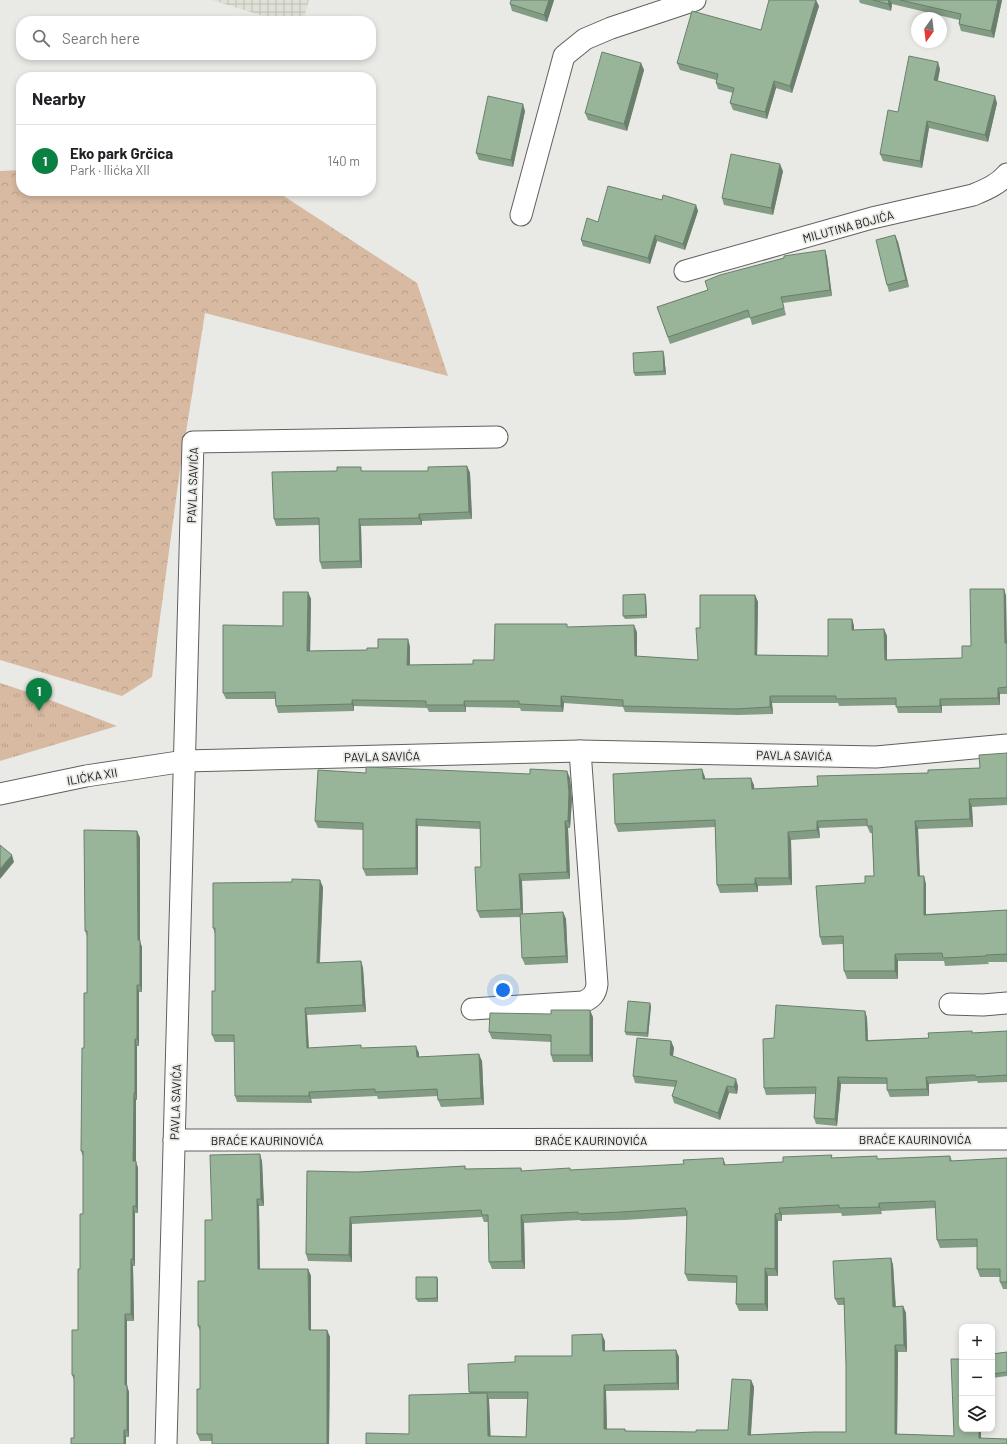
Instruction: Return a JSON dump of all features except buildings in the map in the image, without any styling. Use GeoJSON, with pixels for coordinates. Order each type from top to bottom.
{"type":"FeatureCollection","features":[{"type":"Feature","properties":{"kind":"street"},"geometry":{"type":"LineString","coordinates":[[521,215],[564,56],[585,39],[611,28],[695,0]]}},
{"type":"Feature","properties":{"kind":"street","name":"MILUTINA BOJIĆA"},"geometry":{"type":"LineString","coordinates":[[685,271],[872,218],[973,195],[1003,179],[1007,174]]}},
{"type":"Feature","properties":{"kind":"street","name":"PAVLA SAVIĆA"},"geometry":{"type":"LineString","coordinates":[[166,1444],[192,442],[497,437]]}},
{"type":"Feature","properties":{"kind":"street","name":"PAVLA SAVIĆA"},"geometry":{"type":"LineString","coordinates":[[184,761],[580,751],[876,757],[1007,745]]}},
{"type":"Feature","properties":{"kind":"street"},"geometry":{"type":"LineString","coordinates":[[472,1009],[583,1002],[589,1000],[594,995],[597,984],[580,751]]}},
{"type":"Feature","properties":{"kind":"street","name":"ILIĆKA XII"},"geometry":{"type":"LineString","coordinates":[[0,794],[86,776],[184,761]]}},
{"type":"Feature","properties":{"kind":"street"},"geometry":{"type":"LineString","coordinates":[[950,1004],[983,1005],[1007,1003]]}},
{"type":"Feature","properties":{"kind":"street","name":"BRAĆE KAURINOVIĆA"},"geometry":{"type":"LineString","coordinates":[[174,1140],[573,1141],[1007,1139]]}},
{"type":"Feature","properties":{"kind":"shaded area"},"geometry":{"type":"Polygon","coordinates":[[[212,0],[309,0],[304,16],[263,16],[212,0]]]}},
{"type":"Feature","properties":{"kind":"green space"},"geometry":{"type":"Polygon","coordinates":[[[16,170],[16,196],[284,196],[417,283],[448,376],[205,313],[180,470],[152,677],[122,696],[0,660],[0,171],[16,170]]]}},
{"type":"Feature","properties":{"kind":"green space"},"geometry":{"type":"Polygon","coordinates":[[[0,683],[40,696],[117,726],[0,761],[0,683]]]}},
{"type":"Feature","properties":{"kind":"place","name":"Eko park Grčica"},"geometry":{"type":"Point","coordinates":[39,711]}}]}
